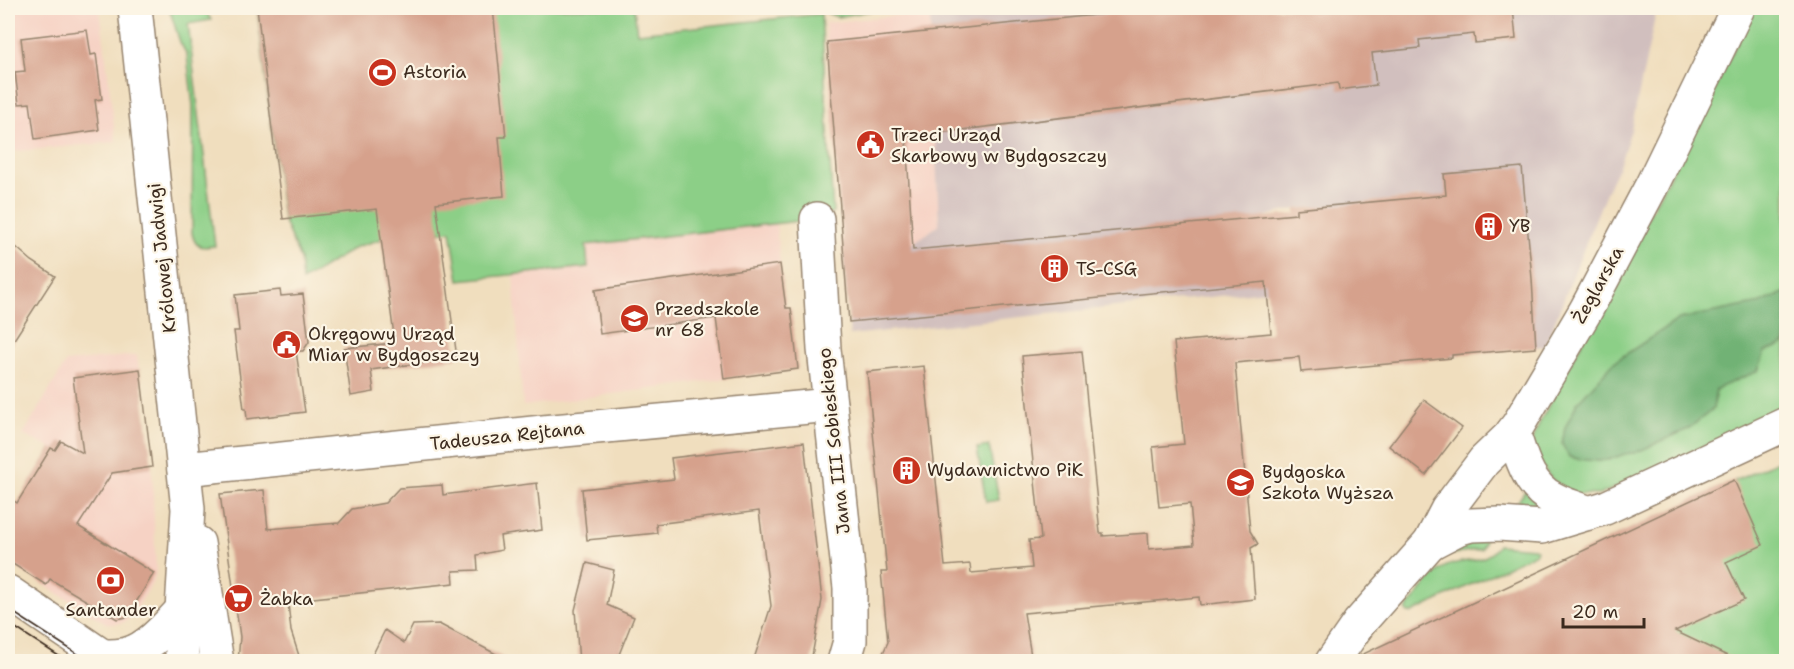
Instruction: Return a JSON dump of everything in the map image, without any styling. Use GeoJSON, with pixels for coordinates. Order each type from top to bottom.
{"type":"FeatureCollection","features":[{"type":"Feature","properties":{"kind":"street","name":"Królowej Jadwigi"},"geometry":{"type":"LineString","coordinates":[[135,8],[188,509],[182,610],[182,662]]}},
{"type":"Feature","properties":{"kind":"street","name":"Żeglarska"},"geometry":{"type":"LineString","coordinates":[[1430,543],[1447,510],[1484,461],[1513,432],[1586,309],[1646,197],[1738,8]]}},
{"type":"Feature","properties":{"kind":"street","name":"Jana III Sobieskiego"},"geometry":{"type":"LineString","coordinates":[[817,219],[824,349],[850,588],[850,642],[843,662]]}},
{"type":"Feature","properties":{"kind":"street","name":"Tadeusza Rejtana"},"geometry":{"type":"LineString","coordinates":[[184,469],[830,405]]}},
{"type":"Feature","properties":{"kind":"street"},"geometry":{"type":"LineString","coordinates":[[1332,662],[1359,623],[1430,543],[1457,529],[1471,525],[1499,524],[1542,528],[1589,513],[1620,502],[1786,424]]}},
{"type":"Feature","properties":{"kind":"street"},"geometry":{"type":"LineString","coordinates":[[1513,432],[1530,477],[1538,486],[1552,499],[1589,513]]}},
{"type":"Feature","properties":{"kind":"street","name":"Królowej Jadwigi"},"geometry":{"type":"LineString","coordinates":[[188,509],[201,550],[217,662]]}},
{"type":"Feature","properties":{"kind":"street"},"geometry":{"type":"LineString","coordinates":[[8,592],[107,659],[128,654],[145,645],[165,629],[182,610]]}},
{"type":"Feature","properties":{"kind":"shaded area"},"geometry":{"type":"Polygon","coordinates":[[[8,8],[100,8],[116,142],[8,152],[8,8]]]}},
{"type":"Feature","properties":{"kind":"shaded area"},"geometry":{"type":"Polygon","coordinates":[[[967,8],[1657,8],[1631,130],[1618,168],[1607,190],[1545,346],[1461,354],[1452,358],[1445,283],[1421,197],[1296,209],[1262,217],[1267,291],[850,335],[843,257],[902,251],[939,225],[930,12],[967,8]]]}},
{"type":"Feature","properties":{"kind":"shaded area","name":"Trzeci Urząd Skarbowy w Bydgoszczy"},"geometry":{"type":"Polygon","coordinates":[[[930,12],[939,225],[902,251],[843,257],[825,23],[930,12]]]}},
{"type":"Feature","properties":{"kind":"shaded area","name":"Przedszkole nr 68"},"geometry":{"type":"Polygon","coordinates":[[[776,223],[780,264],[724,379],[523,406],[513,275],[588,267],[586,245],[776,223]]]}},
{"type":"Feature","properties":{"kind":"shaded area"},"geometry":{"type":"Polygon","coordinates":[[[137,355],[152,467],[156,573],[132,616],[123,623],[111,624],[12,565],[76,463],[23,435],[66,362],[137,355]]]}},
{"type":"Feature","properties":{"kind":"green space"},"geometry":{"type":"Polygon","coordinates":[[[169,8],[204,8],[211,20],[188,24],[215,246],[199,246],[192,233],[193,106],[187,55],[180,42],[169,8]]]}},
{"type":"Feature","properties":{"kind":"green space"},"geometry":{"type":"Polygon","coordinates":[[[257,8],[634,8],[637,33],[821,14],[833,212],[817,219],[586,245],[588,267],[459,280],[451,231],[385,238],[356,247],[302,281],[300,259],[283,219],[257,8]]]}},
{"type":"Feature","properties":{"kind":"green space"},"geometry":{"type":"Polygon","coordinates":[[[824,8],[885,8],[837,17],[827,13],[824,8]]]}},
{"type":"Feature","properties":{"kind":"green space"},"geometry":{"type":"Polygon","coordinates":[[[1754,8],[1786,8],[1786,409],[1599,495],[1575,494],[1552,480],[1537,459],[1532,441],[1700,118],[1754,8]]]}},
{"type":"Feature","properties":{"kind":"green space"},"geometry":{"type":"Polygon","coordinates":[[[1786,292],[1786,343],[1765,352],[1758,371],[1716,389],[1713,409],[1688,429],[1635,453],[1627,453],[1607,460],[1569,457],[1562,444],[1565,428],[1577,403],[1614,362],[1679,319],[1761,303],[1786,292]]]}},
{"type":"Feature","properties":{"kind":"green space"},"geometry":{"type":"Polygon","coordinates":[[[989,446],[999,500],[986,502],[977,448],[989,446]]]}},
{"type":"Feature","properties":{"kind":"green space"},"geometry":{"type":"Polygon","coordinates":[[[1786,457],[1786,661],[1645,662],[1367,654],[1786,457]]]}},
{"type":"Feature","properties":{"kind":"green space"},"geometry":{"type":"Polygon","coordinates":[[[1525,491],[1548,512],[1513,509],[1525,491]]]}},
{"type":"Feature","properties":{"kind":"green space"},"geometry":{"type":"Polygon","coordinates":[[[1486,539],[1481,549],[1441,556],[1459,541],[1486,539]]]}},
{"type":"Feature","properties":{"kind":"green space"},"geometry":{"type":"Polygon","coordinates":[[[1498,545],[1537,550],[1536,553],[1408,613],[1406,610],[1408,607],[1439,571],[1446,566],[1486,556],[1498,545]]]}},
{"type":"Feature","properties":{"kind":"building","name":"Astoria"},"geometry":{"type":"Polygon","coordinates":[[[257,8],[493,8],[506,137],[499,137],[504,196],[436,203],[457,358],[371,370],[374,392],[351,396],[344,348],[395,343],[377,209],[283,219],[257,8]]]}},
{"type":"Feature","properties":{"kind":"building"},"geometry":{"type":"Polygon","coordinates":[[[1165,8],[1326,8],[1326,11],[1353,8],[1513,8],[1516,39],[1475,43],[1474,34],[1419,40],[1420,48],[1372,53],[1376,85],[1339,90],[1338,83],[906,137],[913,250],[1296,214],[1296,209],[1446,195],[1444,174],[1522,167],[1536,348],[1301,372],[1299,357],[1235,363],[1250,531],[1258,544],[1251,548],[1255,599],[1200,605],[1199,597],[1024,613],[1032,662],[879,662],[888,642],[881,572],[887,572],[867,372],[924,366],[945,566],[970,564],[971,573],[1032,568],[1029,540],[1041,539],[1022,356],[1082,351],[1100,533],[1103,533],[1103,536],[1148,533],[1149,549],[1194,545],[1190,504],[1159,507],[1153,447],[1184,444],[1174,342],[1271,333],[1266,282],[849,322],[827,42],[1165,8]]]}},
{"type":"Feature","properties":{"kind":"building"},"geometry":{"type":"Polygon","coordinates":[[[87,30],[91,55],[96,54],[102,99],[95,100],[99,130],[35,139],[30,103],[19,104],[15,72],[25,71],[21,38],[87,30]]]}},
{"type":"Feature","properties":{"kind":"building"},"geometry":{"type":"Polygon","coordinates":[[[8,240],[32,261],[55,276],[8,349],[8,240]]]}},
{"type":"Feature","properties":{"kind":"building"},"geometry":{"type":"Polygon","coordinates":[[[780,264],[786,308],[791,308],[798,369],[724,379],[716,318],[600,334],[595,290],[780,264]]]}},
{"type":"Feature","properties":{"kind":"building","name":"Okręgowy Urząd Miar w Bydgoszczy"},"geometry":{"type":"Polygon","coordinates":[[[280,290],[281,296],[303,294],[309,342],[303,351],[296,351],[305,412],[247,419],[234,331],[239,331],[235,295],[280,290]]]}},
{"type":"Feature","properties":{"kind":"building"},"geometry":{"type":"Polygon","coordinates":[[[140,369],[152,467],[112,473],[78,526],[154,573],[127,617],[117,619],[50,579],[46,585],[8,561],[8,497],[17,503],[51,448],[55,450],[61,441],[83,453],[73,378],[140,369]]]}},
{"type":"Feature","properties":{"kind":"building"},"geometry":{"type":"Polygon","coordinates":[[[1424,400],[1462,428],[1426,475],[1389,446],[1424,400]]]}},
{"type":"Feature","properties":{"kind":"building"},"geometry":{"type":"Polygon","coordinates":[[[804,442],[822,600],[811,662],[753,662],[771,606],[759,511],[656,524],[657,533],[587,540],[582,489],[674,479],[671,458],[804,442]]]}},
{"type":"Feature","properties":{"kind":"building"},"geometry":{"type":"Polygon","coordinates":[[[1734,480],[1763,545],[1726,562],[1744,600],[1675,631],[1740,662],[1355,662],[1359,656],[1734,480]]]}},
{"type":"Feature","properties":{"kind":"building"},"geometry":{"type":"Polygon","coordinates":[[[537,483],[542,530],[500,536],[502,550],[477,555],[478,570],[453,571],[454,583],[304,599],[304,601],[288,603],[291,631],[301,662],[238,662],[240,637],[220,494],[264,490],[268,529],[339,523],[352,509],[385,503],[399,488],[442,485],[443,495],[537,483]]]}},
{"type":"Feature","properties":{"kind":"building"},"geometry":{"type":"Polygon","coordinates":[[[587,563],[614,570],[607,605],[634,617],[616,662],[579,662],[575,610],[587,563]]]}},
{"type":"Feature","properties":{"kind":"building"},"geometry":{"type":"Polygon","coordinates":[[[439,624],[511,662],[369,662],[385,630],[404,643],[413,625],[439,624]]]}},
{"type":"Feature","properties":{"kind":"tram line"},"geometry":{"type":"LineString","coordinates":[[8,609],[90,662]]}},
{"type":"Feature","properties":{"kind":"tram line"},"geometry":{"type":"LineString","coordinates":[[8,623],[68,662]]}},
{"type":"Feature","properties":{"kind":"place","name":"Astoria"},"geometry":{"type":"Point","coordinates":[382,72]}},
{"type":"Feature","properties":{"kind":"place","name":"Trzeci Urząd Skarbowy w Bydgoszczy"},"geometry":{"type":"Point","coordinates":[870,145]}},
{"type":"Feature","properties":{"kind":"place","name":"YB"},"geometry":{"type":"Point","coordinates":[1488,226]}},
{"type":"Feature","properties":{"kind":"place","name":"TS-CSG"},"geometry":{"type":"Point","coordinates":[1055,269]}},
{"type":"Feature","properties":{"kind":"place","name":"Przedszkole nr 68"},"geometry":{"type":"Point","coordinates":[634,319]}},
{"type":"Feature","properties":{"kind":"place","name":"Okręgowy Urząd Miar w Bydgoszczy"},"geometry":{"type":"Point","coordinates":[287,344]}},
{"type":"Feature","properties":{"kind":"place","name":"Wydawnictwo PiK"},"geometry":{"type":"Point","coordinates":[906,470]}},
{"type":"Feature","properties":{"kind":"place","name":"Bydgoska Szkoła Wyższa"},"geometry":{"type":"Point","coordinates":[1241,482]}},
{"type":"Feature","properties":{"kind":"place","name":"Santander"},"geometry":{"type":"Point","coordinates":[111,581]}},
{"type":"Feature","properties":{"kind":"place","name":"Żabka"},"geometry":{"type":"Point","coordinates":[239,599]}}]}
